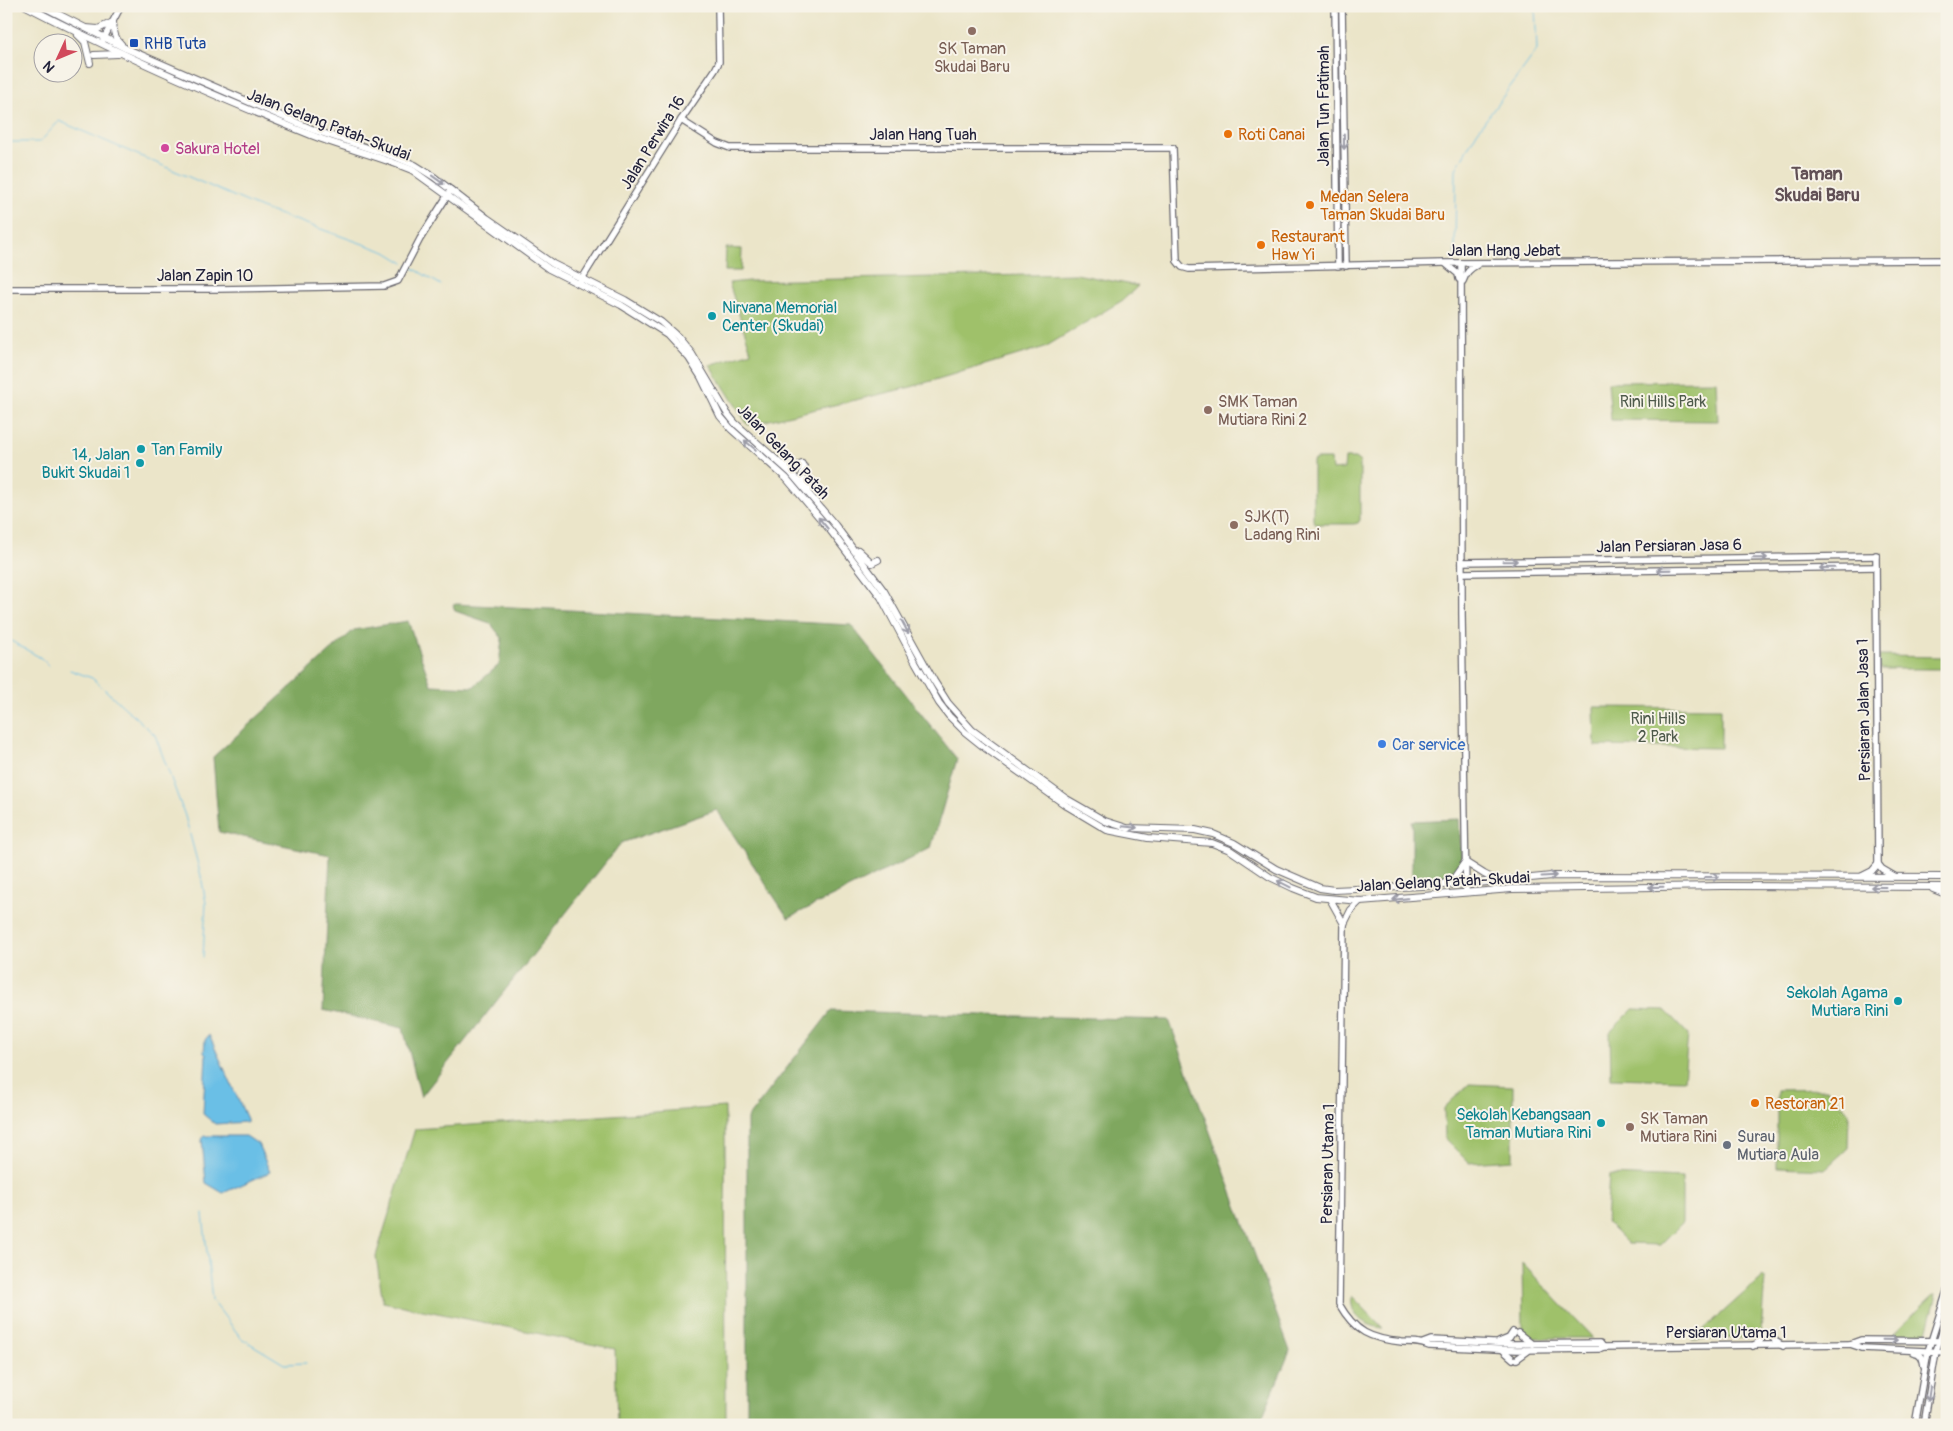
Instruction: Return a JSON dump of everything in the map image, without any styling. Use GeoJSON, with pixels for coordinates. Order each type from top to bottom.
{"type":"FeatureCollection","features":[{"type":"Feature","properties":{"kind":"main road","name":"Jalan Gelang Patah-Skudai"},"geometry":{"type":"LineString","coordinates":[[26,6],[68,28],[314,130],[398,158],[421,169],[449,193],[581,281]]}},
{"type":"Feature","properties":{"kind":"main road","name":"Jalan Gelang Patah-Skudai"},"geometry":{"type":"LineString","coordinates":[[42,6],[102,41]]}},
{"type":"Feature","properties":{"kind":"main road"},"geometry":{"type":"LineString","coordinates":[[78,26],[98,29],[113,22],[117,40],[125,52],[94,55]]}},
{"type":"Feature","properties":{"kind":"main road"},"geometry":{"type":"LineString","coordinates":[[68,28],[85,42],[90,63]]}},
{"type":"Feature","properties":{"kind":"main road","name":"Jalan Gelang Patah"},"geometry":{"type":"LineString","coordinates":[[581,281],[661,322],[678,336],[704,372],[727,413],[735,423],[794,476],[841,533],[884,591],[948,703]]}},
{"type":"Feature","properties":{"kind":"main road","name":"Jalan Gelang Patah"},"geometry":{"type":"LineString","coordinates":[[581,281],[657,326],[675,342],[701,377],[720,416],[731,429],[786,478],[830,530],[881,597],[939,703]]}},
{"type":"Feature","properties":{"kind":"main road"},"geometry":{"type":"LineString","coordinates":[[773,457],[791,467],[803,466],[802,477],[821,508]]}},
{"type":"Feature","properties":{"kind":"main road"},"geometry":{"type":"LineString","coordinates":[[841,533],[870,562],[878,560]]}},
{"type":"Feature","properties":{"kind":"main road"},"geometry":{"type":"LineString","coordinates":[[928,685],[939,697],[948,703],[949,712],[962,729]]}},
{"type":"Feature","properties":{"kind":"main road","name":"Jalan Gelang Patah-Skudai"},"geometry":{"type":"LineString","coordinates":[[939,703],[962,729],[984,748],[1067,806],[1107,830],[1148,838],[1194,840],[1212,843],[1230,850],[1270,877],[1316,897],[1360,901],[1387,900],[1512,889],[1723,886],[1947,887]]}},
{"type":"Feature","properties":{"kind":"main road","name":"Jalan Gelang Patah-Skudai"},"geometry":{"type":"LineString","coordinates":[[948,703],[972,730],[991,746],[1089,813],[1114,825],[1127,828],[1195,830],[1213,834],[1234,843],[1276,869],[1320,888],[1334,890],[1466,884],[1552,876],[1947,877]]}},
{"type":"Feature","properties":{"kind":"main road"},"geometry":{"type":"LineString","coordinates":[[1442,885],[1454,878],[1465,862],[1497,880]]}},
{"type":"Feature","properties":{"kind":"main road"},"geometry":{"type":"LineString","coordinates":[[1592,876],[1574,878],[1568,882],[1575,886],[1593,889]]}},
{"type":"Feature","properties":{"kind":"main road"},"geometry":{"type":"LineString","coordinates":[[1927,887],[1943,893],[1947,897]]}},
{"type":"Feature","properties":{"kind":"main road"},"geometry":{"type":"LineString","coordinates":[[1330,899],[1344,924]]}},
{"type":"Feature","properties":{"kind":"main road"},"geometry":{"type":"LineString","coordinates":[[1344,924],[1351,910],[1360,901]]}},
{"type":"Feature","properties":{"kind":"street"},"geometry":{"type":"LineString","coordinates":[[102,41],[121,6]]}},
{"type":"Feature","properties":{"kind":"street","name":"Jalan Perwira 16"},"geometry":{"type":"LineString","coordinates":[[581,281],[719,62],[718,6]]}},
{"type":"Feature","properties":{"kind":"street","name":"Jalan Tun Fatimah"},"geometry":{"type":"LineString","coordinates":[[1335,6],[1338,266]]}},
{"type":"Feature","properties":{"kind":"street","name":"Jalan Tun Fatimah"},"geometry":{"type":"LineString","coordinates":[[1342,6],[1346,266]]}},
{"type":"Feature","properties":{"kind":"street","name":"Jalan Hang Tuah"},"geometry":{"type":"LineString","coordinates":[[681,120],[717,143],[730,148],[1173,148]]}},
{"type":"Feature","properties":{"kind":"street","name":"Jalan Hang Jebat"},"geometry":{"type":"LineString","coordinates":[[1173,148],[1178,265],[1189,269],[1444,263],[1947,260]]}},
{"type":"Feature","properties":{"kind":"street","name":"Jalan Zapin 10"},"geometry":{"type":"LineString","coordinates":[[6,289],[218,289],[384,286],[398,281],[406,264],[449,193]]}},
{"type":"Feature","properties":{"kind":"street"},"geometry":{"type":"LineString","coordinates":[[1444,263],[1458,274],[1461,286]]}},
{"type":"Feature","properties":{"kind":"street"},"geometry":{"type":"LineString","coordinates":[[1461,263],[1466,892]]}},
{"type":"Feature","properties":{"kind":"street"},"geometry":{"type":"LineString","coordinates":[[1461,286],[1465,274],[1470,268],[1480,263]]}},
{"type":"Feature","properties":{"kind":"street","name":"Jalan Persiaran Jasa 6"},"geometry":{"type":"LineString","coordinates":[[1462,562],[1876,556]]}},
{"type":"Feature","properties":{"kind":"street","name":"Persiaran Jalan Jasa 1"},"geometry":{"type":"LineString","coordinates":[[1876,556],[1878,864]]}},
{"type":"Feature","properties":{"kind":"street","name":"Jalan Persiaran Jasa 6"},"geometry":{"type":"LineString","coordinates":[[1462,573],[1876,567]]}},
{"type":"Feature","properties":{"kind":"street"},"geometry":{"type":"LineString","coordinates":[[1858,877],[1872,871],[1878,864],[1882,869],[1898,877]]}},
{"type":"Feature","properties":{"kind":"street","name":"Persiaran Utama 1"},"geometry":{"type":"LineString","coordinates":[[1344,924],[1339,1304],[1346,1318],[1358,1330],[1373,1338],[1388,1341],[1423,1343],[1430,1340],[1498,1346],[1599,1349],[1603,1347],[1850,1344],[1861,1340],[1947,1341]]}},
{"type":"Feature","properties":{"kind":"street"},"geometry":{"type":"LineString","coordinates":[[1915,1425],[1928,1351],[1947,1291]]}},
{"type":"Feature","properties":{"kind":"street"},"geometry":{"type":"LineString","coordinates":[[1947,1319],[1947,1328]]}},
{"type":"Feature","properties":{"kind":"street"},"geometry":{"type":"LineString","coordinates":[[1924,1425],[1936,1351],[1947,1319]]}},
{"type":"Feature","properties":{"kind":"street"},"geometry":{"type":"LineString","coordinates":[[1516,1333],[1533,1347],[1515,1359],[1498,1346],[1516,1333]]}},
{"type":"Feature","properties":{"kind":"street"},"geometry":{"type":"LineString","coordinates":[[1753,1346],[1768,1334],[1783,1346]]}},
{"type":"Feature","properties":{"kind":"street","name":"Persiaran Utama 1"},"geometry":{"type":"LineString","coordinates":[[1850,1344],[1862,1348],[1947,1352]]}},
{"type":"Feature","properties":{"kind":"street"},"geometry":{"type":"LineString","coordinates":[[1893,1349],[1920,1354],[1924,1360],[1925,1376]]}},
{"type":"Feature","properties":{"kind":"green space"},"geometry":{"type":"Polygon","coordinates":[[[726,248],[742,249],[741,271],[725,271],[726,248]]]}},
{"type":"Feature","properties":{"kind":"green space"},"geometry":{"type":"Polygon","coordinates":[[[1076,274],[1138,286],[1123,300],[1045,347],[911,387],[748,425],[710,365],[751,352],[729,283],[1076,274]]]}},
{"type":"Feature","properties":{"kind":"green space","name":"Rini Hills Park"},"geometry":{"type":"Polygon","coordinates":[[[1716,381],[1718,421],[1611,420],[1608,382],[1716,381]]]}},
{"type":"Feature","properties":{"kind":"green space"},"geometry":{"type":"Polygon","coordinates":[[[1345,458],[1355,458],[1360,462],[1360,520],[1354,524],[1315,524],[1313,520],[1313,461],[1316,459],[1331,459],[1332,470],[1344,469],[1345,458]]]}},
{"type":"Feature","properties":{"kind":"green space"},"geometry":{"type":"Polygon","coordinates":[[[453,605],[851,625],[957,759],[931,848],[788,918],[717,810],[621,843],[421,1097],[403,1028],[323,1010],[330,855],[219,832],[213,757],[354,630],[408,621],[431,685],[473,687],[499,665],[502,638],[490,623],[455,611],[453,605]]]}},
{"type":"Feature","properties":{"kind":"green space"},"geometry":{"type":"Polygon","coordinates":[[[1879,656],[1947,657],[1947,669],[1880,669],[1879,656]]]}},
{"type":"Feature","properties":{"kind":"green space","name":"Rini Hills 2 Park"},"geometry":{"type":"Polygon","coordinates":[[[1594,707],[1721,708],[1721,748],[1595,746],[1594,707]]]}},
{"type":"Feature","properties":{"kind":"green space"},"geometry":{"type":"Polygon","coordinates":[[[1459,819],[1462,862],[1442,881],[1415,881],[1412,878],[1412,821],[1459,819]]]}},
{"type":"Feature","properties":{"kind":"green space"},"geometry":{"type":"Polygon","coordinates":[[[1633,1009],[1665,1010],[1688,1034],[1684,1080],[1611,1078],[1610,1032],[1633,1009]]]}},
{"type":"Feature","properties":{"kind":"green space"},"geometry":{"type":"Polygon","coordinates":[[[831,1011],[1169,1020],[1290,1351],[1259,1425],[747,1425],[747,1119],[831,1011]]]}},
{"type":"Feature","properties":{"kind":"green space"},"geometry":{"type":"Polygon","coordinates":[[[1469,1084],[1513,1086],[1513,1160],[1469,1163],[1445,1139],[1444,1108],[1469,1084]]]}},
{"type":"Feature","properties":{"kind":"green space"},"geometry":{"type":"Polygon","coordinates":[[[1827,1089],[1849,1113],[1848,1148],[1825,1169],[1777,1167],[1777,1090],[1827,1089]]]}},
{"type":"Feature","properties":{"kind":"green space"},"geometry":{"type":"Polygon","coordinates":[[[725,1107],[726,1425],[617,1425],[615,1349],[383,1302],[376,1256],[415,1129],[725,1107]]]}},
{"type":"Feature","properties":{"kind":"green space"},"geometry":{"type":"Polygon","coordinates":[[[1609,1175],[1682,1178],[1682,1223],[1660,1245],[1628,1244],[1606,1222],[1609,1175]]]}},
{"type":"Feature","properties":{"kind":"green space"},"geometry":{"type":"Polygon","coordinates":[[[1522,1263],[1593,1338],[1526,1338],[1523,1330],[1522,1263]]]}},
{"type":"Feature","properties":{"kind":"green space"},"geometry":{"type":"Polygon","coordinates":[[[1763,1276],[1765,1278],[1761,1332],[1757,1337],[1692,1340],[1763,1276]]]}},
{"type":"Feature","properties":{"kind":"green space"},"geometry":{"type":"Polygon","coordinates":[[[1935,1294],[1936,1299],[1927,1332],[1919,1336],[1893,1336],[1893,1334],[1935,1294]]]}},
{"type":"Feature","properties":{"kind":"green space"},"geometry":{"type":"Polygon","coordinates":[[[1352,1296],[1383,1328],[1370,1325],[1360,1319],[1353,1309],[1352,1296]]]}},
{"type":"Feature","properties":{"kind":"water"},"geometry":{"type":"Polygon","coordinates":[[[209,1035],[247,1122],[215,1124],[203,1114],[206,1055],[204,1053],[205,1040],[209,1035]]]}},
{"type":"Feature","properties":{"kind":"water"},"geometry":{"type":"Polygon","coordinates":[[[204,1136],[246,1136],[258,1144],[270,1172],[223,1193],[206,1183],[202,1140],[204,1136]]]}},
{"type":"Feature","properties":{"kind":"waterway"},"geometry":{"type":"LineString","coordinates":[[1455,255],[1456,169],[1477,132],[1537,50],[1535,6]]}},
{"type":"Feature","properties":{"kind":"waterway"},"geometry":{"type":"LineString","coordinates":[[6,142],[40,142],[59,121],[261,208],[386,252],[404,263]]}},
{"type":"Feature","properties":{"kind":"waterway"},"geometry":{"type":"LineString","coordinates":[[408,265],[441,285]]}},
{"type":"Feature","properties":{"kind":"waterway"},"geometry":{"type":"LineString","coordinates":[[6,638],[41,658],[49,666]]}},
{"type":"Feature","properties":{"kind":"waterway"},"geometry":{"type":"LineString","coordinates":[[70,670],[92,678],[155,735],[185,816],[201,876],[206,903],[203,957]]}},
{"type":"Feature","properties":{"kind":"waterway"},"geometry":{"type":"LineString","coordinates":[[203,1214],[212,1300],[241,1338],[284,1364],[306,1363]]}},
{"type":"Feature","properties":{"kind":"place","name":"SK Taman Skudai Baru"},"geometry":{"type":"Point","coordinates":[972,31]}},
{"type":"Feature","properties":{"kind":"place","name":"RHB Tuta"},"geometry":{"type":"Point","coordinates":[134,43]}},
{"type":"Feature","properties":{"kind":"place","name":"Roti Canai"},"geometry":{"type":"Point","coordinates":[1228,134]}},
{"type":"Feature","properties":{"kind":"place","name":"Sakura Hotel"},"geometry":{"type":"Point","coordinates":[165,148]}},
{"type":"Feature","properties":{"kind":"place","name":"Medan Selera Taman Skudai Baru"},"geometry":{"type":"Point","coordinates":[1310,205]}},
{"type":"Feature","properties":{"kind":"place","name":"Restaurant Haw Yi"},"geometry":{"type":"Point","coordinates":[1261,245]}},
{"type":"Feature","properties":{"kind":"place","name":"Nirvana Memorial Center (Skudai)"},"geometry":{"type":"Point","coordinates":[712,316]}},
{"type":"Feature","properties":{"kind":"place","name":"SMK Taman Mutiara Rini 2"},"geometry":{"type":"Point","coordinates":[1208,410]}},
{"type":"Feature","properties":{"kind":"place","name":"Tan Family"},"geometry":{"type":"Point","coordinates":[141,449]}},
{"type":"Feature","properties":{"kind":"place","name":"14, Jalan Bukit Skudai 1"},"geometry":{"type":"Point","coordinates":[140,463]}},
{"type":"Feature","properties":{"kind":"place","name":"SJK(T) Ladang Rini"},"geometry":{"type":"Point","coordinates":[1234,525]}},
{"type":"Feature","properties":{"kind":"place","name":"Car service"},"geometry":{"type":"Point","coordinates":[1382,744]}},
{"type":"Feature","properties":{"kind":"place","name":"Sekolah Agama Mutiara Rini"},"geometry":{"type":"Point","coordinates":[1898,1001]}},
{"type":"Feature","properties":{"kind":"place","name":"Restoran 21"},"geometry":{"type":"Point","coordinates":[1755,1103]}},
{"type":"Feature","properties":{"kind":"place","name":"Sekolah Kebangsaan Taman Mutiara Rini"},"geometry":{"type":"Point","coordinates":[1601,1123]}},
{"type":"Feature","properties":{"kind":"place","name":"SK Taman Mutiara Rini"},"geometry":{"type":"Point","coordinates":[1630,1127]}},
{"type":"Feature","properties":{"kind":"place","name":"Surau Mutiara Aula"},"geometry":{"type":"Point","coordinates":[1727,1145]}},
{"type":"Feature","properties":{"kind":"district","name":"Taman Skudai Baru"},"geometry":{"type":"Point","coordinates":[1817,184]}}]}
